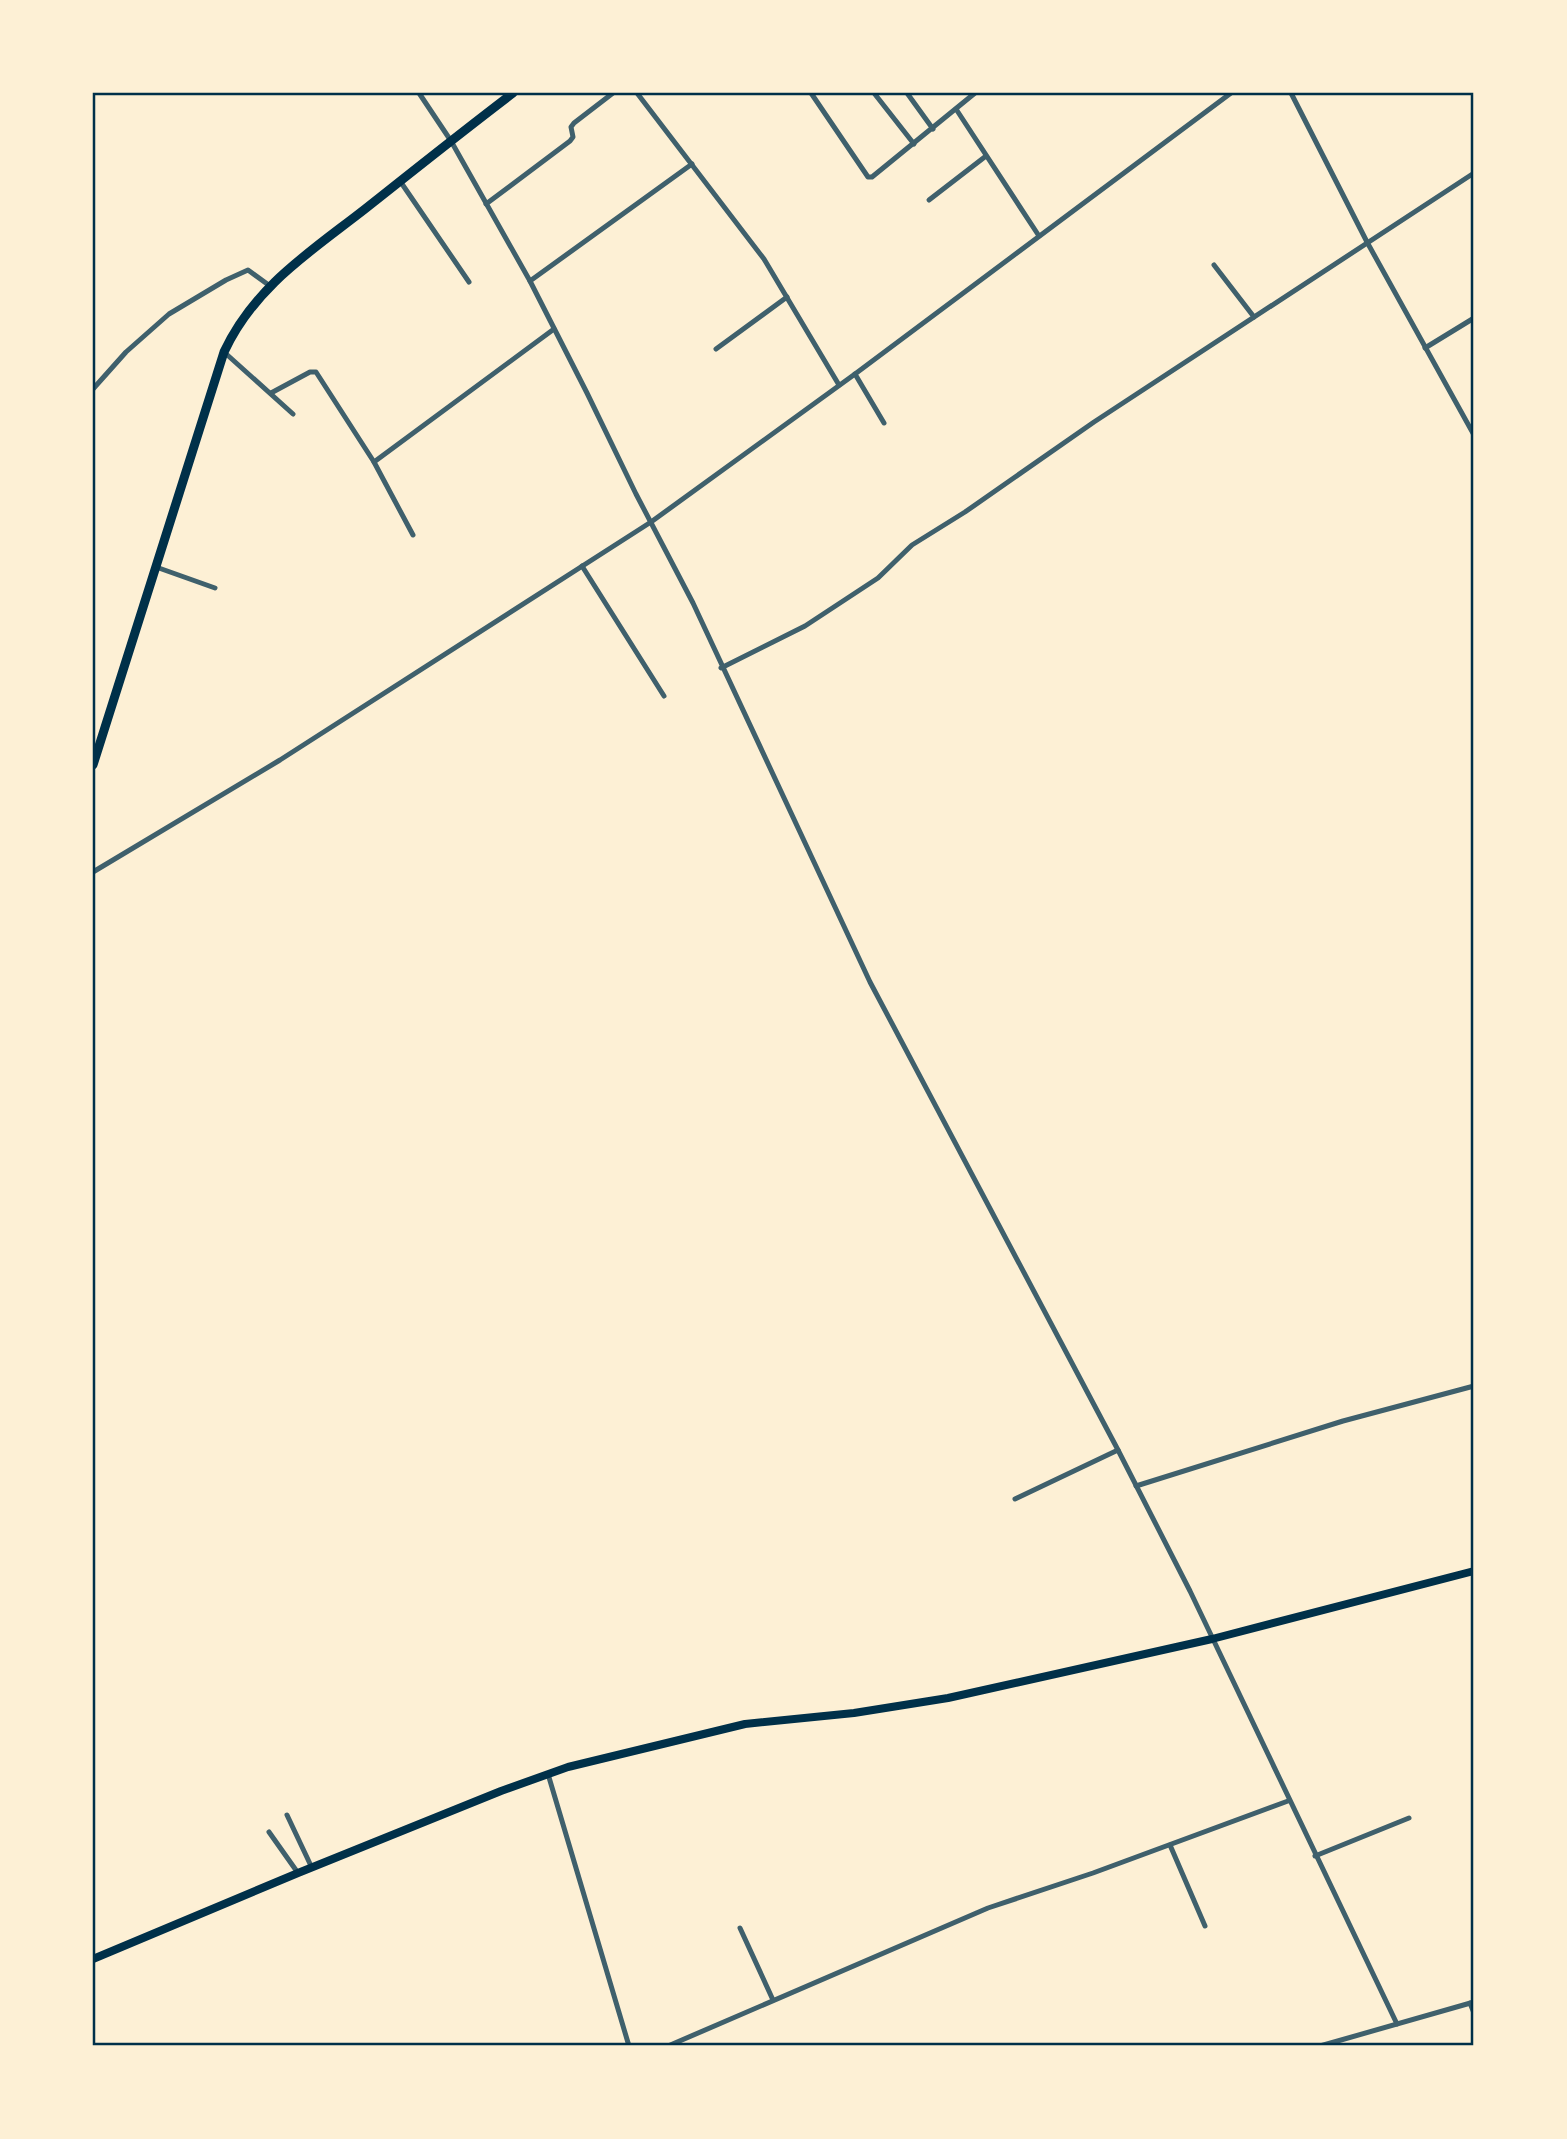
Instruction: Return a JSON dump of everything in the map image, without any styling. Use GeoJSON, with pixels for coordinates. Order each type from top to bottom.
{"type":"FeatureCollection","features":[{"type":"Feature","properties":{"kind":"main road"},"geometry":{"type":"LineString","coordinates":[[93,765],[224,352],[236,327],[270,286],[513,93]]}},
{"type":"Feature","properties":{"kind":"main road"},"geometry":{"type":"LineString","coordinates":[[93,1959],[298,1873],[548,1774],[729,1727],[854,1713],[948,1698],[1212,1639],[1474,1571]]}},
{"type":"Feature","properties":{"kind":"street"},"geometry":{"type":"LineString","coordinates":[[419,93],[451,141],[554,328],[693,603],[721,668],[870,982],[1118,1450],[1212,1639],[1396,2024]]}},
{"type":"Feature","properties":{"kind":"street"},"geometry":{"type":"LineString","coordinates":[[486,204],[572,139],[570,128],[574,123],[613,93]]}},
{"type":"Feature","properties":{"kind":"street"},"geometry":{"type":"LineString","coordinates":[[637,93],[764,259],[839,385]]}},
{"type":"Feature","properties":{"kind":"street"},"geometry":{"type":"LineString","coordinates":[[811,93],[868,177],[872,177],[975,93]]}},
{"type":"Feature","properties":{"kind":"street"},"geometry":{"type":"LineString","coordinates":[[874,93],[914,144]]}},
{"type":"Feature","properties":{"kind":"street"},"geometry":{"type":"LineString","coordinates":[[907,93],[933,129]]}},
{"type":"Feature","properties":{"kind":"street"},"geometry":{"type":"LineString","coordinates":[[93,872],[280,760],[651,522],[855,374],[1231,93]]}},
{"type":"Feature","properties":{"kind":"street"},"geometry":{"type":"LineString","coordinates":[[1291,93],[1367,242],[1474,435]]}},
{"type":"Feature","properties":{"kind":"street"},"geometry":{"type":"LineString","coordinates":[[956,109],[1040,236]]}},
{"type":"Feature","properties":{"kind":"street"},"geometry":{"type":"LineString","coordinates":[[929,200],[986,156]]}},
{"type":"Feature","properties":{"kind":"street"},"geometry":{"type":"LineString","coordinates":[[530,281],[692,164]]}},
{"type":"Feature","properties":{"kind":"street"},"geometry":{"type":"LineString","coordinates":[[721,668],[805,626],[868,585],[912,545],[965,512],[1094,422],[1474,173]]}},
{"type":"Feature","properties":{"kind":"street"},"geometry":{"type":"LineString","coordinates":[[400,181],[469,282]]}},
{"type":"Feature","properties":{"kind":"street"},"geometry":{"type":"LineString","coordinates":[[1214,265],[1254,317]]}},
{"type":"Feature","properties":{"kind":"street"},"geometry":{"type":"LineString","coordinates":[[93,389],[127,352],[169,314],[226,279],[248,270],[270,286]]}},
{"type":"Feature","properties":{"kind":"street"},"geometry":{"type":"LineString","coordinates":[[716,349],[787,297]]}},
{"type":"Feature","properties":{"kind":"street"},"geometry":{"type":"LineString","coordinates":[[1425,348],[1474,318]]}},
{"type":"Feature","properties":{"kind":"street"},"geometry":{"type":"LineString","coordinates":[[374,462],[554,328]]}},
{"type":"Feature","properties":{"kind":"street"},"geometry":{"type":"LineString","coordinates":[[224,352],[293,414]]}},
{"type":"Feature","properties":{"kind":"street"},"geometry":{"type":"LineString","coordinates":[[271,393],[310,372],[316,372],[374,462],[413,535]]}},
{"type":"Feature","properties":{"kind":"street"},"geometry":{"type":"LineString","coordinates":[[855,374],[884,423]]}},
{"type":"Feature","properties":{"kind":"street"},"geometry":{"type":"LineString","coordinates":[[582,566],[664,695]]}},
{"type":"Feature","properties":{"kind":"street"},"geometry":{"type":"LineString","coordinates":[[156,567],[215,588]]}},
{"type":"Feature","properties":{"kind":"street"},"geometry":{"type":"LineString","coordinates":[[1136,1486],[1343,1421],[1474,1386]]}},
{"type":"Feature","properties":{"kind":"street"},"geometry":{"type":"LineString","coordinates":[[1015,1499],[1118,1450]]}},
{"type":"Feature","properties":{"kind":"street"},"geometry":{"type":"LineString","coordinates":[[548,1774],[629,2046]]}},
{"type":"Feature","properties":{"kind":"street"},"geometry":{"type":"LineString","coordinates":[[668,2046],[989,1908],[1288,1801]]}},
{"type":"Feature","properties":{"kind":"street"},"geometry":{"type":"LineString","coordinates":[[287,1815],[312,1868]]}},
{"type":"Feature","properties":{"kind":"street"},"geometry":{"type":"LineString","coordinates":[[1315,1856],[1409,1818]]}},
{"type":"Feature","properties":{"kind":"street"},"geometry":{"type":"LineString","coordinates":[[269,1832],[298,1873]]}},
{"type":"Feature","properties":{"kind":"street"},"geometry":{"type":"LineString","coordinates":[[1170,1845],[1205,1926]]}},
{"type":"Feature","properties":{"kind":"street"},"geometry":{"type":"LineString","coordinates":[[740,1928],[772,2000]]}},
{"type":"Feature","properties":{"kind":"street"},"geometry":{"type":"LineString","coordinates":[[1321,2046],[1472,2002],[1474,2013]]}}]}
